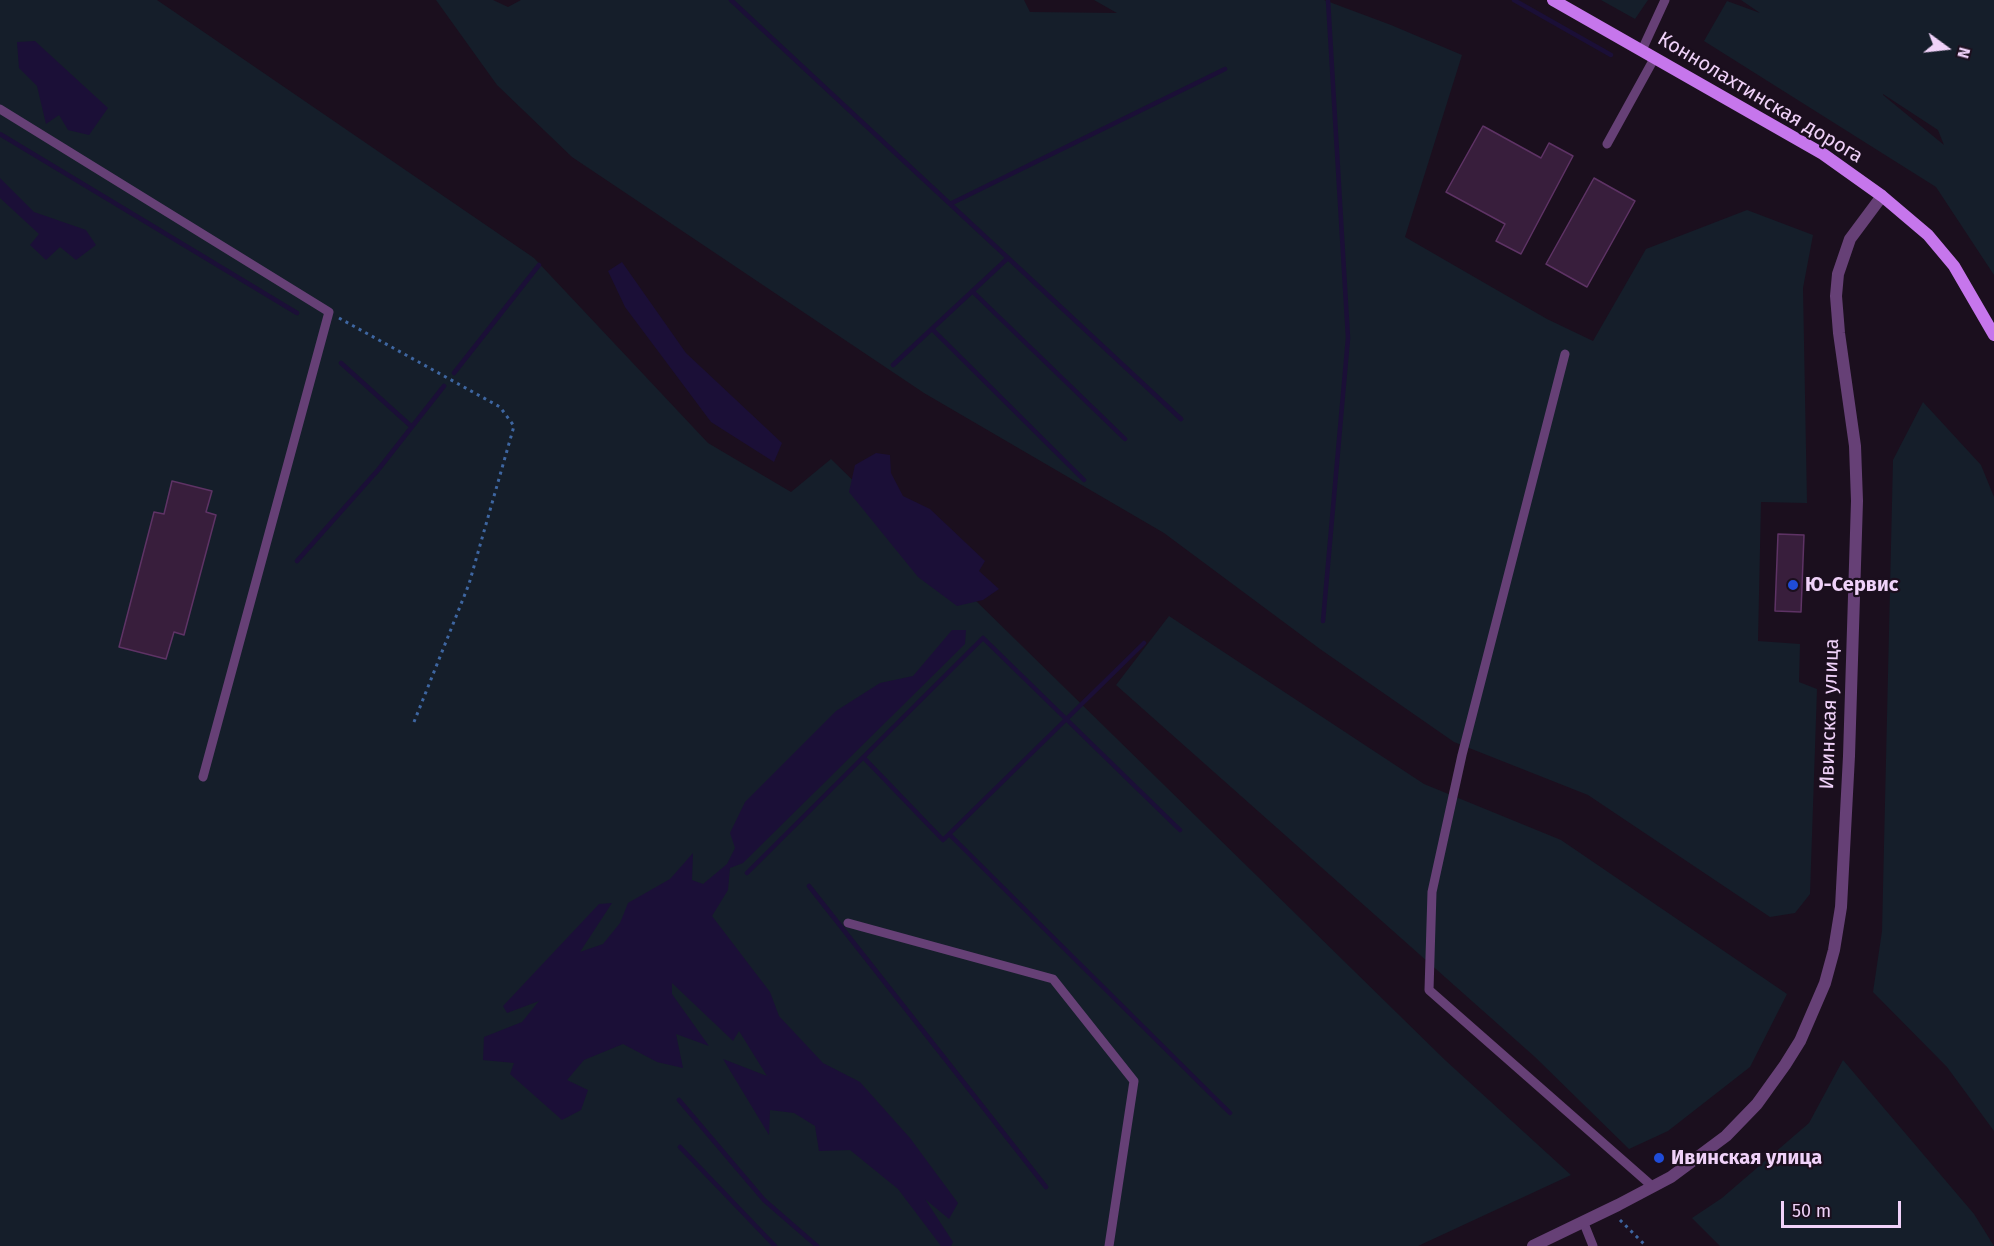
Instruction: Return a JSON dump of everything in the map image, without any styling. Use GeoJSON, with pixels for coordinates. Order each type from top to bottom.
{"type":"FeatureCollection","features":[{"type":"Feature","properties":{"kind":"main road","name":"Коннолахтинская дорога"},"geometry":{"type":"LineString","coordinates":[[1553,0],[1823,154],[1882,196],[1928,235],[1954,266],[1994,335]]}},
{"type":"Feature","properties":{"kind":"street","name":"Ивинская улица"},"geometry":{"type":"LineString","coordinates":[[1533,1246],[1671,1177],[1726,1136],[1757,1104],[1785,1065],[1800,1041],[1825,983],[1834,950],[1841,907],[1849,756],[1857,501],[1855,446],[1836,296],[1838,274],[1850,239],[1882,196]]}},
{"type":"Feature","properties":{"kind":"lane"},"geometry":{"type":"LineString","coordinates":[[1642,50],[1665,0]]}},
{"type":"Feature","properties":{"kind":"lane"},"geometry":{"type":"LineString","coordinates":[[1608,144],[1655,57]]}},
{"type":"Feature","properties":{"kind":"lane"},"geometry":{"type":"LineString","coordinates":[[0,109],[329,312],[203,777]]}},
{"type":"Feature","properties":{"kind":"lane"},"geometry":{"type":"LineString","coordinates":[[1565,354],[1462,755],[1434,881],[1430,990],[1652,1186]]}},
{"type":"Feature","properties":{"kind":"lane"},"geometry":{"type":"LineString","coordinates":[[848,923],[1053,979],[1134,1081],[1109,1246]]}},
{"type":"Feature","properties":{"kind":"lane"},"geometry":{"type":"LineString","coordinates":[[1583,1221],[1593,1246]]}},
{"type":"Feature","properties":{"kind":"path"},"geometry":{"type":"LineString","coordinates":[[329,312],[500,407],[514,426],[469,584],[414,722]]}},
{"type":"Feature","properties":{"kind":"path"},"geometry":{"type":"LineString","coordinates":[[1620,1220],[1646,1246]]}},
{"type":"Feature","properties":{"kind":"shaded area"},"geometry":{"type":"Polygon","coordinates":[[[0,0],[157,0],[534,258],[708,443],[791,492],[831,459],[1445,1060],[1571,1175],[1418,1246],[0,1246],[0,0]]]}},
{"type":"Feature","properties":{"kind":"shaded area"},"geometry":{"type":"Polygon","coordinates":[[[436,0],[493,0],[508,7],[521,0],[1024,0],[1030,12],[1117,13],[1094,0],[1324,0],[1462,55],[1405,237],[1547,319],[1593,341],[1646,249],[1747,210],[1813,235],[1803,288],[1807,503],[1761,502],[1758,641],[1800,644],[1799,682],[1817,689],[1810,894],[1795,913],[1770,917],[1588,795],[1454,742],[1320,649],[1164,533],[924,393],[572,157],[497,85],[436,0]]]}},
{"type":"Feature","properties":{"kind":"shaded area"},"geometry":{"type":"Polygon","coordinates":[[[1601,0],[1648,0],[1635,19],[1601,0]]]}},
{"type":"Feature","properties":{"kind":"shaded area"},"geometry":{"type":"Polygon","coordinates":[[[1741,0],[1994,0],[1994,275],[1936,187],[1704,41],[1727,1],[1760,13],[1741,0]],[[1883,94],[1944,145],[1938,130],[1883,94]]]}},
{"type":"Feature","properties":{"kind":"shaded area"},"geometry":{"type":"Polygon","coordinates":[[[35,41],[108,108],[89,135],[68,130],[59,115],[46,124],[37,86],[19,68],[17,42],[35,41]]]}},
{"type":"Feature","properties":{"kind":"shaded area"},"geometry":{"type":"Polygon","coordinates":[[[0,178],[34,212],[86,230],[96,245],[76,260],[60,247],[46,260],[30,245],[39,234],[0,198],[0,178]]]}},
{"type":"Feature","properties":{"kind":"shaded area"},"geometry":{"type":"Polygon","coordinates":[[[622,262],[686,353],[782,443],[774,462],[711,422],[625,307],[608,271],[622,262]]]}},
{"type":"Feature","properties":{"kind":"shaded area"},"geometry":{"type":"Polygon","coordinates":[[[1923,402],[1981,465],[1994,497],[1994,1131],[1947,1067],[1873,992],[1882,931],[1893,460],[1923,402]]]}},
{"type":"Feature","properties":{"kind":"shaded area"},"geometry":{"type":"Polygon","coordinates":[[[876,453],[890,455],[891,473],[903,496],[930,509],[985,561],[979,571],[999,589],[983,600],[957,606],[918,577],[849,492],[855,465],[876,453]]]}},
{"type":"Feature","properties":{"kind":"shaded area"},"geometry":{"type":"Polygon","coordinates":[[[1169,616],[1424,784],[1561,840],[1787,994],[1750,1067],[1668,1131],[1629,1149],[1535,1057],[1116,685],[1169,616]]]}},
{"type":"Feature","properties":{"kind":"shaded area"},"geometry":{"type":"Polygon","coordinates":[[[952,630],[966,630],[965,644],[743,863],[730,868],[728,890],[712,916],[770,992],[779,1016],[823,1063],[860,1082],[910,1138],[958,1203],[949,1219],[925,1199],[953,1242],[951,1246],[941,1246],[898,1189],[850,1150],[819,1151],[815,1126],[794,1113],[770,1110],[769,1135],[723,1059],[767,1076],[739,1031],[733,1041],[672,983],[672,994],[709,1046],[676,1034],[683,1068],[657,1062],[623,1044],[584,1060],[567,1080],[588,1090],[581,1110],[562,1120],[510,1074],[514,1063],[483,1060],[484,1037],[522,1022],[539,1001],[507,1013],[503,1006],[599,904],[612,903],[580,952],[603,944],[620,923],[628,903],[670,879],[693,853],[692,880],[703,884],[727,864],[735,848],[730,833],[745,802],[836,711],[880,683],[913,676],[952,630]]]}},
{"type":"Feature","properties":{"kind":"shaded area"},"geometry":{"type":"Polygon","coordinates":[[[1843,1060],[1974,1214],[1994,1246],[1720,1246],[1692,1218],[1722,1198],[1809,1123],[1843,1060]]]}},
{"type":"Feature","properties":{"kind":"building"},"geometry":{"type":"Polygon","coordinates":[[[1483,126],[1541,158],[1549,143],[1573,156],[1521,254],[1496,241],[1505,224],[1446,192],[1483,126]]]}},
{"type":"Feature","properties":{"kind":"building"},"geometry":{"type":"Polygon","coordinates":[[[1594,178],[1635,201],[1587,287],[1546,264],[1594,178]]]}},
{"type":"Feature","properties":{"kind":"building"},"geometry":{"type":"Polygon","coordinates":[[[172,481],[212,491],[206,512],[216,515],[184,635],[174,632],[166,659],[119,647],[154,512],[164,514],[172,481]]]}},
{"type":"Feature","properties":{"kind":"building"},"geometry":{"type":"Polygon","coordinates":[[[1778,534],[1804,535],[1801,612],[1775,611],[1778,534]]]}},
{"type":"Feature","properties":{"kind":"waterway"},"geometry":{"type":"LineString","coordinates":[[731,0],[1181,419]]}},
{"type":"Feature","properties":{"kind":"waterway"},"geometry":{"type":"LineString","coordinates":[[1323,621],[1348,338],[1328,0]]}},
{"type":"Feature","properties":{"kind":"waterway"},"geometry":{"type":"LineString","coordinates":[[1514,0],[1611,55]]}},
{"type":"Feature","properties":{"kind":"waterway"},"geometry":{"type":"LineString","coordinates":[[950,204],[1225,69]]}},
{"type":"Feature","properties":{"kind":"waterway"},"geometry":{"type":"LineString","coordinates":[[0,134],[297,313]]}},
{"type":"Feature","properties":{"kind":"waterway"},"geometry":{"type":"LineString","coordinates":[[893,365],[1008,258]]}},
{"type":"Feature","properties":{"kind":"waterway"},"geometry":{"type":"LineString","coordinates":[[454,373],[539,265]]}},
{"type":"Feature","properties":{"kind":"waterway"},"geometry":{"type":"LineString","coordinates":[[972,291],[1125,439]]}},
{"type":"Feature","properties":{"kind":"waterway"},"geometry":{"type":"LineString","coordinates":[[932,329],[1084,480]]}},
{"type":"Feature","properties":{"kind":"waterway"},"geometry":{"type":"LineString","coordinates":[[341,363],[412,427]]}},
{"type":"Feature","properties":{"kind":"waterway"},"geometry":{"type":"LineString","coordinates":[[297,561],[378,470],[444,386]]}},
{"type":"Feature","properties":{"kind":"waterway"},"geometry":{"type":"LineString","coordinates":[[747,873],[983,638],[1180,830]]}},
{"type":"Feature","properties":{"kind":"waterway"},"geometry":{"type":"LineString","coordinates":[[864,758],[943,840],[1144,643]]}},
{"type":"Feature","properties":{"kind":"waterway"},"geometry":{"type":"LineString","coordinates":[[949,834],[1230,1113]]}},
{"type":"Feature","properties":{"kind":"waterway"},"geometry":{"type":"LineString","coordinates":[[809,886],[1046,1187]]}},
{"type":"Feature","properties":{"kind":"waterway"},"geometry":{"type":"LineString","coordinates":[[679,1100],[764,1200],[817,1246]]}},
{"type":"Feature","properties":{"kind":"waterway"},"geometry":{"type":"LineString","coordinates":[[680,1147],[775,1246]]}},
{"type":"Feature","properties":{"kind":"place","name":"Ю-Сервис"},"geometry":{"type":"Point","coordinates":[1793,585]}},
{"type":"Feature","properties":{"kind":"place","name":"Ивинская улица"},"geometry":{"type":"Point","coordinates":[1659,1158]}}]}
